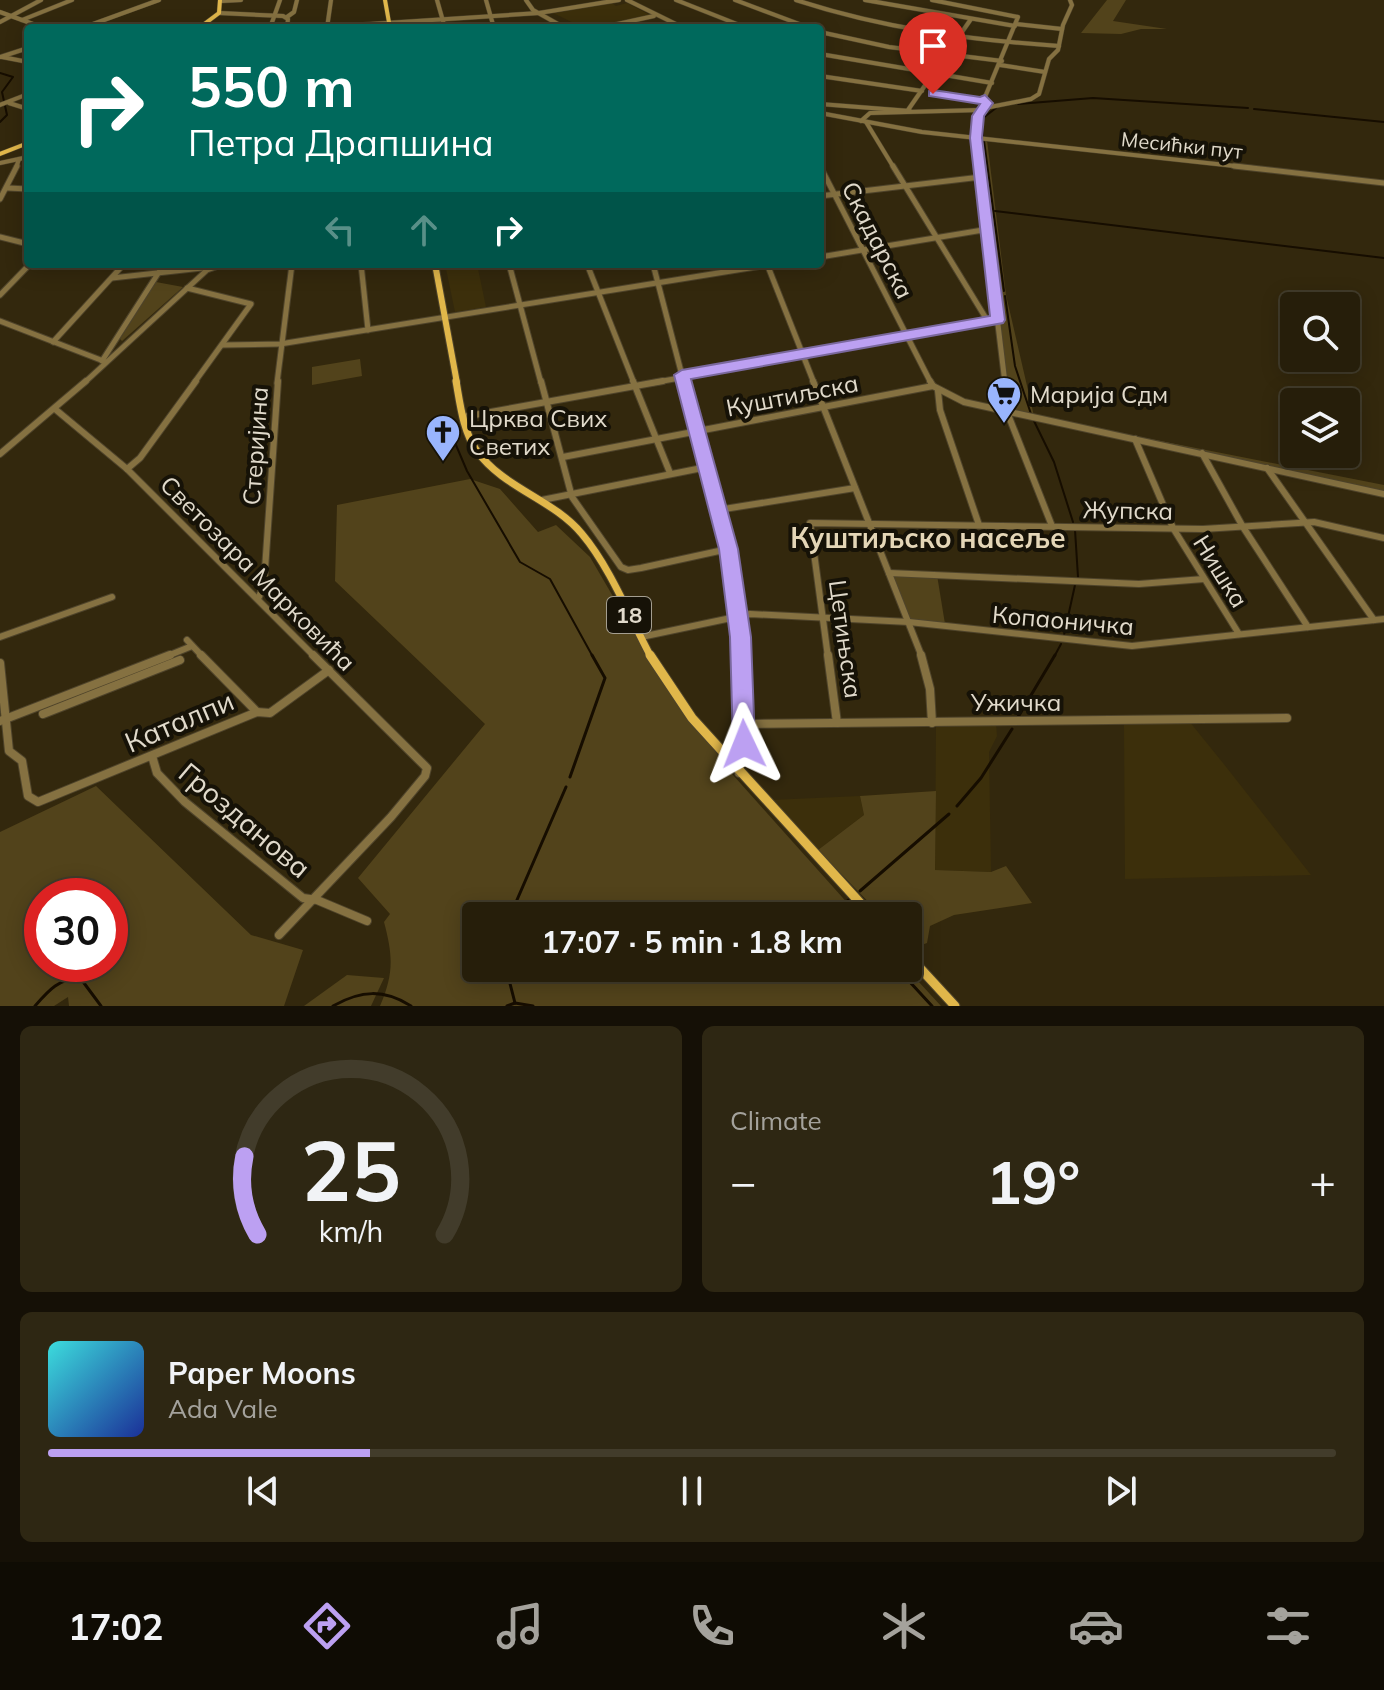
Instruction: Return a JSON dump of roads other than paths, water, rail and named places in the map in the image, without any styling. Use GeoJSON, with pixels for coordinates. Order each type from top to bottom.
{"type":"FeatureCollection","features":[{"type":"Feature","properties":{"kind":"main road"},"geometry":{"type":"LineString","coordinates":[[204,24],[219,13],[221,0]]}},
{"type":"Feature","properties":{"kind":"main road"},"geometry":{"type":"LineString","coordinates":[[385,0],[390,24]]}},
{"type":"Feature","properties":{"kind":"main road"},"geometry":{"type":"LineString","coordinates":[[3,153],[24,145]]}},
{"type":"Feature","properties":{"kind":"main road","name":"18"},"geometry":{"type":"LineString","coordinates":[[436,268],[470,442],[486,463],[558,511],[582,533],[641,637],[692,718],[859,902]]}},
{"type":"Feature","properties":{"kind":"main road"},"geometry":{"type":"LineString","coordinates":[[922,970],[955,1006]]}},
{"type":"Feature","properties":{"kind":"street"},"geometry":{"type":"LineString","coordinates":[[0,22],[41,0]]}},
{"type":"Feature","properties":{"kind":"street"},"geometry":{"type":"LineString","coordinates":[[22,20],[72,0]]}},
{"type":"Feature","properties":{"kind":"street"},"geometry":{"type":"LineString","coordinates":[[95,24],[158,0]]}},
{"type":"Feature","properties":{"kind":"street"},"geometry":{"type":"LineString","coordinates":[[221,0],[241,0]]}},
{"type":"Feature","properties":{"kind":"street"},"geometry":{"type":"LineString","coordinates":[[271,24],[280,0]]}},
{"type":"Feature","properties":{"kind":"street"},"geometry":{"type":"LineString","coordinates":[[219,13],[287,17],[294,12],[297,0]]}},
{"type":"Feature","properties":{"kind":"street"},"geometry":{"type":"LineString","coordinates":[[328,24],[331,0]]}},
{"type":"Feature","properties":{"kind":"street"},"geometry":{"type":"LineString","coordinates":[[437,0],[444,24]]}},
{"type":"Feature","properties":{"kind":"street"},"geometry":{"type":"LineString","coordinates":[[486,0],[493,24]]}},
{"type":"Feature","properties":{"kind":"street"},"geometry":{"type":"LineString","coordinates":[[526,0],[539,13],[558,24]]}},
{"type":"Feature","properties":{"kind":"street"},"geometry":{"type":"LineString","coordinates":[[401,24],[539,13],[619,0]]}},
{"type":"Feature","properties":{"kind":"street"},"geometry":{"type":"LineString","coordinates":[[627,0],[675,24]]}},
{"type":"Feature","properties":{"kind":"street"},"geometry":{"type":"LineString","coordinates":[[676,0],[737,24]]}},
{"type":"Feature","properties":{"kind":"street"},"geometry":{"type":"LineString","coordinates":[[735,0],[799,24]]}},
{"type":"Feature","properties":{"kind":"street"},"geometry":{"type":"LineString","coordinates":[[796,0],[868,23],[958,38],[1059,46]]}},
{"type":"Feature","properties":{"kind":"street"},"geometry":{"type":"LineString","coordinates":[[865,0],[971,19],[1062,29]]}},
{"type":"Feature","properties":{"kind":"street"},"geometry":{"type":"LineString","coordinates":[[932,0],[1015,15],[1015,25],[983,106],[976,138],[1009,412],[1052,526]]}},
{"type":"Feature","properties":{"kind":"street"},"geometry":{"type":"LineString","coordinates":[[979,8],[983,0]]}},
{"type":"Feature","properties":{"kind":"street"},"geometry":{"type":"LineString","coordinates":[[824,104],[916,114],[1031,99],[1041,92],[1049,59],[1059,46],[1062,29],[1072,8],[1070,0]]}},
{"type":"Feature","properties":{"kind":"street"},"geometry":{"type":"LineString","coordinates":[[0,12],[33,24]]}},
{"type":"Feature","properties":{"kind":"street"},"geometry":{"type":"LineString","coordinates":[[618,24],[656,16]]}},
{"type":"Feature","properties":{"kind":"street"},"geometry":{"type":"LineString","coordinates":[[287,17],[287,24]]}},
{"type":"Feature","properties":{"kind":"street"},"geometry":{"type":"LineString","coordinates":[[908,110],[949,56],[971,19]]}},
{"type":"Feature","properties":{"kind":"street"},"geometry":{"type":"LineString","coordinates":[[824,33],[1045,72]]}},
{"type":"Feature","properties":{"kind":"street"},"geometry":{"type":"LineString","coordinates":[[1,57],[24,49]]}},
{"type":"Feature","properties":{"kind":"street"},"geometry":{"type":"LineString","coordinates":[[824,55],[992,83]]}},
{"type":"Feature","properties":{"kind":"street"},"geometry":{"type":"LineString","coordinates":[[1,57],[24,61]]}},
{"type":"Feature","properties":{"kind":"street"},"geometry":{"type":"LineString","coordinates":[[824,77],[922,91]]}},
{"type":"Feature","properties":{"kind":"street"},"geometry":{"type":"LineString","coordinates":[[933,94],[983,106]]}},
{"type":"Feature","properties":{"kind":"street"},"geometry":{"type":"LineString","coordinates":[[0,105],[24,96]]}},
{"type":"Feature","properties":{"kind":"street"},"geometry":{"type":"LineString","coordinates":[[8,103],[24,108]]}},
{"type":"Feature","properties":{"kind":"street"},"geometry":{"type":"LineString","coordinates":[[868,110],[908,110],[916,114]]}},
{"type":"Feature","properties":{"kind":"street"},"geometry":{"type":"LineString","coordinates":[[868,110],[866,123],[987,320]]}},
{"type":"Feature","properties":{"kind":"street","name":"Месићки пут"},"geometry":{"type":"LineString","coordinates":[[824,114],[866,123],[976,138],[1384,183]]}},
{"type":"Feature","properties":{"kind":"street"},"geometry":{"type":"LineString","coordinates":[[3,153],[17,160]]}},
{"type":"Feature","properties":{"kind":"street"},"geometry":{"type":"LineString","coordinates":[[0,163],[24,158]]}},
{"type":"Feature","properties":{"kind":"street"},"geometry":{"type":"LineString","coordinates":[[0,199],[8,188],[17,160]]}},
{"type":"Feature","properties":{"kind":"street","name":"Скадарска"},"geometry":{"type":"LineString","coordinates":[[824,173],[936,388],[940,410],[979,525]]}},
{"type":"Feature","properties":{"kind":"street"},"geometry":{"type":"LineString","coordinates":[[824,195],[981,177]]}},
{"type":"Feature","properties":{"kind":"street"},"geometry":{"type":"LineString","coordinates":[[8,188],[24,189]]}},
{"type":"Feature","properties":{"kind":"street"},"geometry":{"type":"LineString","coordinates":[[824,256],[989,229]]}},
{"type":"Feature","properties":{"kind":"street"},"geometry":{"type":"LineString","coordinates":[[0,237],[24,243]]}},
{"type":"Feature","properties":{"kind":"street"},"geometry":{"type":"LineString","coordinates":[[0,295],[26,268]]}},
{"type":"Feature","properties":{"kind":"street"},"geometry":{"type":"LineString","coordinates":[[53,342],[121,268]]}},
{"type":"Feature","properties":{"kind":"street"},"geometry":{"type":"LineString","coordinates":[[112,278],[201,268]]}},
{"type":"Feature","properties":{"kind":"street"},"geometry":{"type":"LineString","coordinates":[[0,454],[55,409],[104,361],[210,268]]}},
{"type":"Feature","properties":{"kind":"street","name":"Стеријина"},"geometry":{"type":"LineString","coordinates":[[259,597],[264,584],[280,344],[291,268]]}},
{"type":"Feature","properties":{"kind":"street"},"geometry":{"type":"LineString","coordinates":[[361,268],[368,330]]}},
{"type":"Feature","properties":{"kind":"street"},"geometry":{"type":"LineString","coordinates":[[510,268],[571,493],[624,569],[728,549]]}},
{"type":"Feature","properties":{"kind":"street"},"geometry":{"type":"LineString","coordinates":[[589,268],[670,473]]}},
{"type":"Feature","properties":{"kind":"street"},"geometry":{"type":"LineString","coordinates":[[654,268],[728,549],[738,616],[745,724],[739,773]]}},
{"type":"Feature","properties":{"kind":"street"},"geometry":{"type":"LineString","coordinates":[[223,345],[280,344],[744,268]]}},
{"type":"Feature","properties":{"kind":"street"},"geometry":{"type":"LineString","coordinates":[[769,268],[928,674],[932,723]]}},
{"type":"Feature","properties":{"kind":"street"},"geometry":{"type":"LineString","coordinates":[[104,361],[159,272]]}},
{"type":"Feature","properties":{"kind":"street"},"geometry":{"type":"LineString","coordinates":[[127,469],[140,458],[251,304],[187,288]]}},
{"type":"Feature","properties":{"kind":"street"},"geometry":{"type":"LineString","coordinates":[[463,417],[998,320]]}},
{"type":"Feature","properties":{"kind":"street"},"geometry":{"type":"LineString","coordinates":[[0,321],[104,361]]}},
{"type":"Feature","properties":{"kind":"street"},"geometry":{"type":"LineString","coordinates":[[114,342],[126,344]]}},
{"type":"Feature","properties":{"kind":"street"},"geometry":{"type":"LineString","coordinates":[[936,388],[964,402],[1384,494]]}},
{"type":"Feature","properties":{"kind":"street","name":"Куштиљска"},"geometry":{"type":"LineString","coordinates":[[563,457],[936,388]]}},
{"type":"Feature","properties":{"kind":"street","name":"Светозара Марковића"},"geometry":{"type":"LineString","coordinates":[[55,409],[127,469],[259,597],[427,771],[391,817],[310,899]]}},
{"type":"Feature","properties":{"kind":"street","name":"Нишка"},"geometry":{"type":"LineString","coordinates":[[1135,439],[1173,528],[1239,634]]}},
{"type":"Feature","properties":{"kind":"street"},"geometry":{"type":"LineString","coordinates":[[1202,453],[1243,527],[1308,627]]}},
{"type":"Feature","properties":{"kind":"street"},"geometry":{"type":"LineString","coordinates":[[542,500],[707,467]]}},
{"type":"Feature","properties":{"kind":"street"},"geometry":{"type":"LineString","coordinates":[[1267,468],[1374,620]]}},
{"type":"Feature","properties":{"kind":"street"},"geometry":{"type":"LineString","coordinates":[[718,510],[855,488]]}},
{"type":"Feature","properties":{"kind":"street"},"geometry":{"type":"LineString","coordinates":[[558,511],[561,495]]}},
{"type":"Feature","properties":{"kind":"street","name":"Жупска"},"geometry":{"type":"LineString","coordinates":[[869,523],[1173,528],[1305,522],[1384,538]]}},
{"type":"Feature","properties":{"kind":"street","name":"Цетињска"},"geometry":{"type":"LineString","coordinates":[[837,723],[810,523],[869,523]]}},
{"type":"Feature","properties":{"kind":"street"},"geometry":{"type":"LineString","coordinates":[[889,573],[1139,584],[1204,579]]}},
{"type":"Feature","properties":{"kind":"street"},"geometry":{"type":"LineString","coordinates":[[0,637],[112,597]]}},
{"type":"Feature","properties":{"kind":"street"},"geometry":{"type":"LineString","coordinates":[[891,620],[901,606]]}},
{"type":"Feature","properties":{"kind":"street","name":"Копаоничка"},"geometry":{"type":"LineString","coordinates":[[641,637],[738,616],[824,617],[891,620],[1114,646],[1384,619]]}},
{"type":"Feature","properties":{"kind":"street"},"geometry":{"type":"LineString","coordinates":[[0,663],[3,720],[190,643],[257,712]]}},
{"type":"Feature","properties":{"kind":"street"},"geometry":{"type":"LineString","coordinates":[[43,714],[180,660]]}},
{"type":"Feature","properties":{"kind":"street"},"geometry":{"type":"LineString","coordinates":[[135,668],[137,677]]}},
{"type":"Feature","properties":{"kind":"street","name":"Каталпи"},"geometry":{"type":"LineString","coordinates":[[3,720],[10,754],[22,761],[28,796],[38,802],[257,712],[270,713],[329,670]]}},
{"type":"Feature","properties":{"kind":"street","name":"Ужичка"},"geometry":{"type":"LineString","coordinates":[[745,724],[1287,718]]}},
{"type":"Feature","properties":{"kind":"street","name":"Грозданова"},"geometry":{"type":"LineString","coordinates":[[152,756],[157,773],[185,802],[303,898],[367,921]]}},
{"type":"Feature","properties":{"kind":"street"},"geometry":{"type":"LineString","coordinates":[[279,935],[310,899]]}},
{"type":"Feature","properties":{"kind":"waterway"},"geometry":{"type":"LineString","coordinates":[[0,73],[13,77],[2,92],[7,115],[0,122]]}},
{"type":"Feature","properties":{"kind":"waterway"},"geometry":{"type":"LineString","coordinates":[[1018,104],[1093,98],[1248,108]]}},
{"type":"Feature","properties":{"kind":"waterway"},"geometry":{"type":"LineString","coordinates":[[983,137],[983,118],[996,108]]}},
{"type":"Feature","properties":{"kind":"waterway"},"geometry":{"type":"LineString","coordinates":[[1254,109],[1384,122]]}},
{"type":"Feature","properties":{"kind":"waterway"},"geometry":{"type":"LineString","coordinates":[[984,141],[1004,291]]}},
{"type":"Feature","properties":{"kind":"waterway"},"geometry":{"type":"LineString","coordinates":[[995,211],[1384,258]]}},
{"type":"Feature","properties":{"kind":"waterway"},"geometry":{"type":"LineString","coordinates":[[1005,296],[1015,366],[1031,414]]}},
{"type":"Feature","properties":{"kind":"waterway"},"geometry":{"type":"LineString","coordinates":[[1034,421],[1054,462],[1073,522]]}},
{"type":"Feature","properties":{"kind":"waterway"},"geometry":{"type":"LineString","coordinates":[[453,438],[467,471],[520,562],[550,579],[593,657]]}},
{"type":"Feature","properties":{"kind":"waterway"},"geometry":{"type":"LineString","coordinates":[[1075,530],[1078,577]]}},
{"type":"Feature","properties":{"kind":"waterway"},"geometry":{"type":"LineString","coordinates":[[1064,635],[1075,585]]}},
{"type":"Feature","properties":{"kind":"waterway"},"geometry":{"type":"LineString","coordinates":[[1054,657],[1061,644]]}},
{"type":"Feature","properties":{"kind":"waterway"},"geometry":{"type":"LineString","coordinates":[[570,777],[605,678],[592,655]]}},
{"type":"Feature","properties":{"kind":"waterway"},"geometry":{"type":"LineString","coordinates":[[1018,717],[1055,655]]}},
{"type":"Feature","properties":{"kind":"waterway"},"geometry":{"type":"LineString","coordinates":[[957,806],[981,778],[1012,729]]}},
{"type":"Feature","properties":{"kind":"waterway"},"geometry":{"type":"LineString","coordinates":[[516,902],[566,787]]}},
{"type":"Feature","properties":{"kind":"waterway"},"geometry":{"type":"LineString","coordinates":[[860,891],[949,814]]}},
{"type":"Feature","properties":{"kind":"waterway"},"geometry":{"type":"LineString","coordinates":[[846,902],[850,899]]}},
{"type":"Feature","properties":{"kind":"waterway"},"geometry":{"type":"LineString","coordinates":[[35,1006],[55,986],[74,979],[81,979],[101,1006]]}},
{"type":"Feature","properties":{"kind":"waterway"},"geometry":{"type":"LineString","coordinates":[[510,982],[515,1003]]}},
{"type":"Feature","properties":{"kind":"waterway"},"geometry":{"type":"LineString","coordinates":[[910,982],[932,1006]]}},
{"type":"Feature","properties":{"kind":"waterway"},"geometry":{"type":"LineString","coordinates":[[333,1006],[363,994],[382,994],[411,1006]]}},
{"type":"Feature","properties":{"kind":"waterway"},"geometry":{"type":"LineString","coordinates":[[507,1006],[515,1003]]}},
{"type":"Feature","properties":{"kind":"waterway"},"geometry":{"type":"LineString","coordinates":[[515,1003],[533,1006]]}},
{"type":"Feature","properties":{"kind":"place","name":"Марија Сдм"},"geometry":{"type":"Point","coordinates":[1004,425]}},
{"type":"Feature","properties":{"kind":"place","name":"Црква Свих Светих"},"geometry":{"type":"Point","coordinates":[443,463]}},
{"type":"Feature","properties":{"kind":"district","name":"Куштиљско насеље"},"geometry":{"type":"Point","coordinates":[928,537]}}]}
